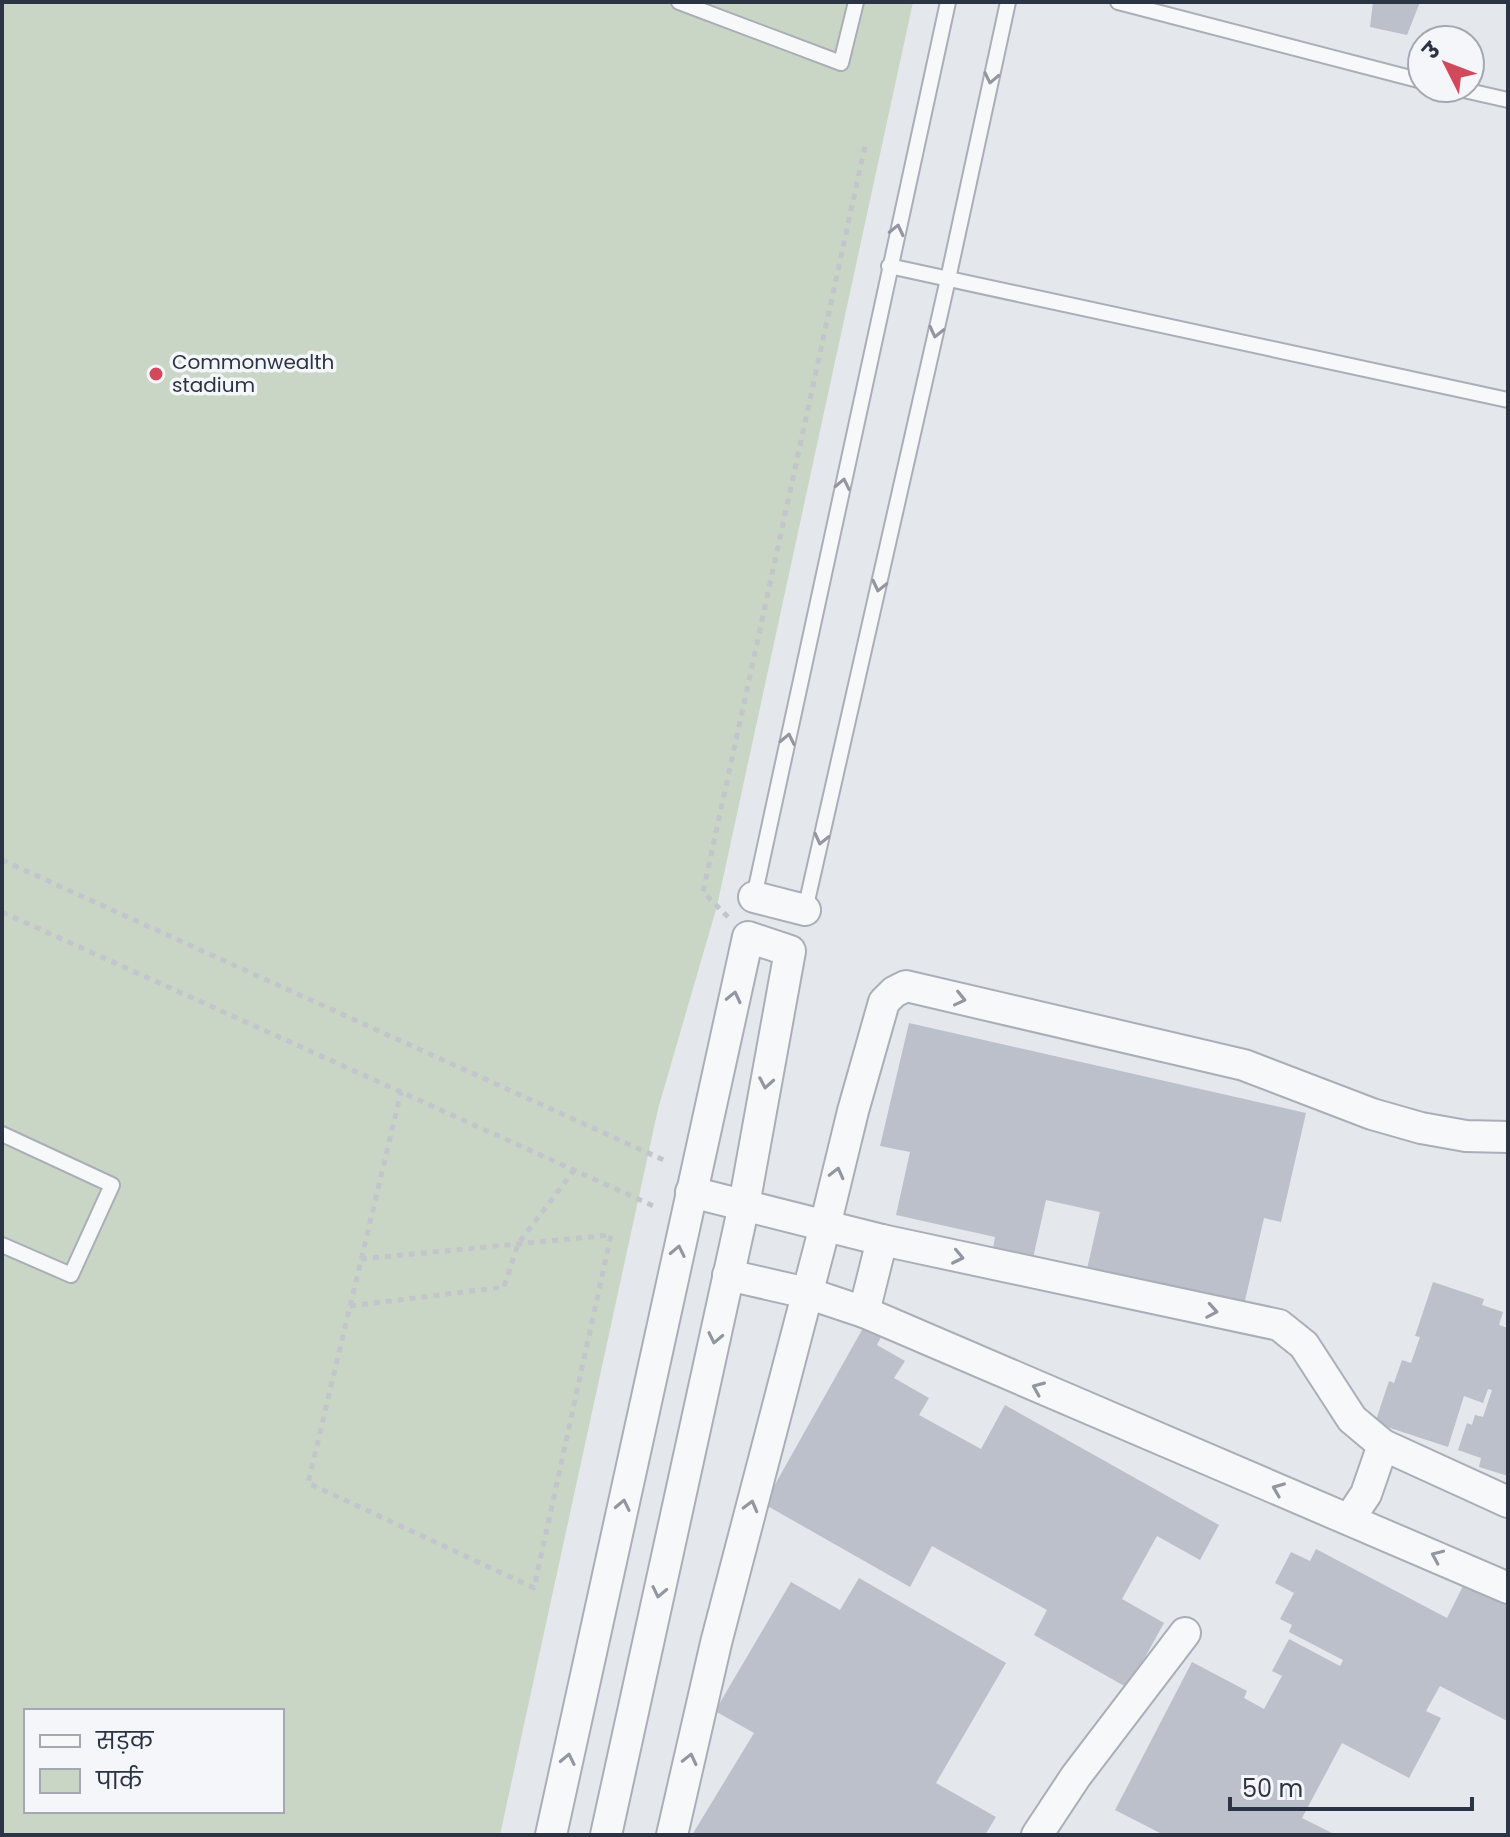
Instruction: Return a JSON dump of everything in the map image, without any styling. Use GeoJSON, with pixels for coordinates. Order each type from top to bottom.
{"type":"FeatureCollection","features":[{"type":"Feature","properties":{"kind":"street"},"geometry":{"type":"LineString","coordinates":[[754,897],[805,910]]}},
{"type":"Feature","properties":{"kind":"street"},"geometry":{"type":"LineString","coordinates":[[551,1835],[748,937],[790,951],[744,1205],[606,1835]]}},
{"type":"Feature","properties":{"kind":"street"},"geometry":{"type":"LineString","coordinates":[[672,1835],[716,1643],[853,1111],[884,1002],[894,992],[906,986],[1244,1065],[1372,1114],[1421,1128],[1466,1136],[1508,1137]]}},
{"type":"Feature","properties":{"kind":"street"},"geometry":{"type":"LineString","coordinates":[[690,1195],[744,1205],[882,1240],[1279,1325],[1304,1345],[1352,1419],[1383,1445],[1508,1502]]}},
{"type":"Feature","properties":{"kind":"street"},"geometry":{"type":"LineString","coordinates":[[864,1312],[882,1240]]}},
{"type":"Feature","properties":{"kind":"street"},"geometry":{"type":"LineString","coordinates":[[728,1275],[807,1293],[864,1312],[1508,1588]]}},
{"type":"Feature","properties":{"kind":"street"},"geometry":{"type":"LineString","coordinates":[[1350,1518],[1366,1494],[1383,1445]]}},
{"type":"Feature","properties":{"kind":"street"},"geometry":{"type":"LineString","coordinates":[[1037,1835],[1076,1776],[1185,1633]]}},
{"type":"Feature","properties":{"kind":"lane"},"geometry":{"type":"LineString","coordinates":[[679,2],[841,63],[856,2]]}},
{"type":"Feature","properties":{"kind":"lane"},"geometry":{"type":"LineString","coordinates":[[754,897],[948,2]]}},
{"type":"Feature","properties":{"kind":"lane"},"geometry":{"type":"LineString","coordinates":[[805,910],[1008,2]]}},
{"type":"Feature","properties":{"kind":"lane"},"geometry":{"type":"LineString","coordinates":[[1118,2],[1406,77]]}},
{"type":"Feature","properties":{"kind":"lane"},"geometry":{"type":"LineString","coordinates":[[1486,95],[1508,100]]}},
{"type":"Feature","properties":{"kind":"lane"},"geometry":{"type":"LineString","coordinates":[[889,266],[1508,400]]}},
{"type":"Feature","properties":{"kind":"lane"},"geometry":{"type":"LineString","coordinates":[[2,1134],[112,1185],[71,1275],[2,1245]]}},
{"type":"Feature","properties":{"kind":"path"},"geometry":{"type":"LineString","coordinates":[[748,937],[703,892],[865,146]]}},
{"type":"Feature","properties":{"kind":"path"},"geometry":{"type":"LineString","coordinates":[[2,860],[690,1195]]}},
{"type":"Feature","properties":{"kind":"path"},"geometry":{"type":"LineString","coordinates":[[2,912],[574,1170],[690,1195]]}},
{"type":"Feature","properties":{"kind":"path"},"geometry":{"type":"LineString","coordinates":[[361,1259],[611,1235],[534,1588],[308,1483],[361,1259],[401,1092]]}},
{"type":"Feature","properties":{"kind":"path"},"geometry":{"type":"LineString","coordinates":[[350,1306],[504,1287],[518,1244],[574,1170]]}},
{"type":"Feature","properties":{"kind":"green space"},"geometry":{"type":"Polygon","coordinates":[[[2,2],[913,2],[717,906],[658,1109],[500,1835],[2,1835],[2,2]]]}},
{"type":"Feature","properties":{"kind":"building"},"geometry":{"type":"Polygon","coordinates":[[[1373,2],[1420,2],[1411,24],[1406,24],[1406,35],[1370,27],[1373,2]]]}},
{"type":"Feature","properties":{"kind":"building"},"geometry":{"type":"Polygon","coordinates":[[[909,1023],[1306,1113],[1281,1222],[1264,1218],[1244,1305],[1087,1269],[1100,1212],[1046,1200],[1033,1258],[993,1248],[995,1237],[896,1215],[910,1152],[880,1146],[909,1023]]]}},
{"type":"Feature","properties":{"kind":"building"},"geometry":{"type":"Polygon","coordinates":[[[1433,1282],[1484,1299],[1482,1305],[1503,1312],[1499,1325],[1508,1328],[1508,1476],[1479,1467],[1481,1458],[1458,1450],[1467,1423],[1472,1425],[1475,1415],[1483,1417],[1492,1390],[1488,1389],[1483,1403],[1464,1396],[1448,1447],[1375,1423],[1389,1381],[1394,1383],[1402,1360],[1411,1363],[1420,1337],[1415,1336],[1433,1282]]]}},
{"type":"Feature","properties":{"kind":"building"},"geometry":{"type":"Polygon","coordinates":[[[867,1321],[884,1331],[877,1345],[905,1361],[894,1378],[929,1398],[919,1415],[981,1449],[1005,1405],[1219,1525],[1200,1560],[1157,1536],[1122,1599],[1164,1623],[1128,1688],[1034,1635],[1047,1610],[932,1546],[910,1587],[764,1504],[867,1321]]]}},
{"type":"Feature","properties":{"kind":"building"},"geometry":{"type":"Polygon","coordinates":[[[1316,1549],[1447,1618],[1466,1580],[1508,1602],[1507,1721],[1440,1686],[1426,1711],[1441,1718],[1409,1778],[1342,1743],[1302,1818],[1336,1835],[1164,1835],[1115,1810],[1192,1662],[1247,1691],[1244,1698],[1264,1709],[1282,1676],[1272,1671],[1289,1639],[1340,1666],[1343,1660],[1289,1632],[1292,1625],[1280,1619],[1294,1593],[1275,1583],[1291,1552],[1310,1561],[1316,1549]]]}},
{"type":"Feature","properties":{"kind":"building"},"geometry":{"type":"Polygon","coordinates":[[[859,1578],[1006,1663],[936,1783],[996,1817],[985,1835],[692,1835],[754,1733],[715,1711],[791,1582],[840,1610],[859,1578]]]}},
{"type":"Feature","properties":{"kind":"place","name":"Commonwealth stadium"},"geometry":{"type":"Point","coordinates":[156,374]}}]}
